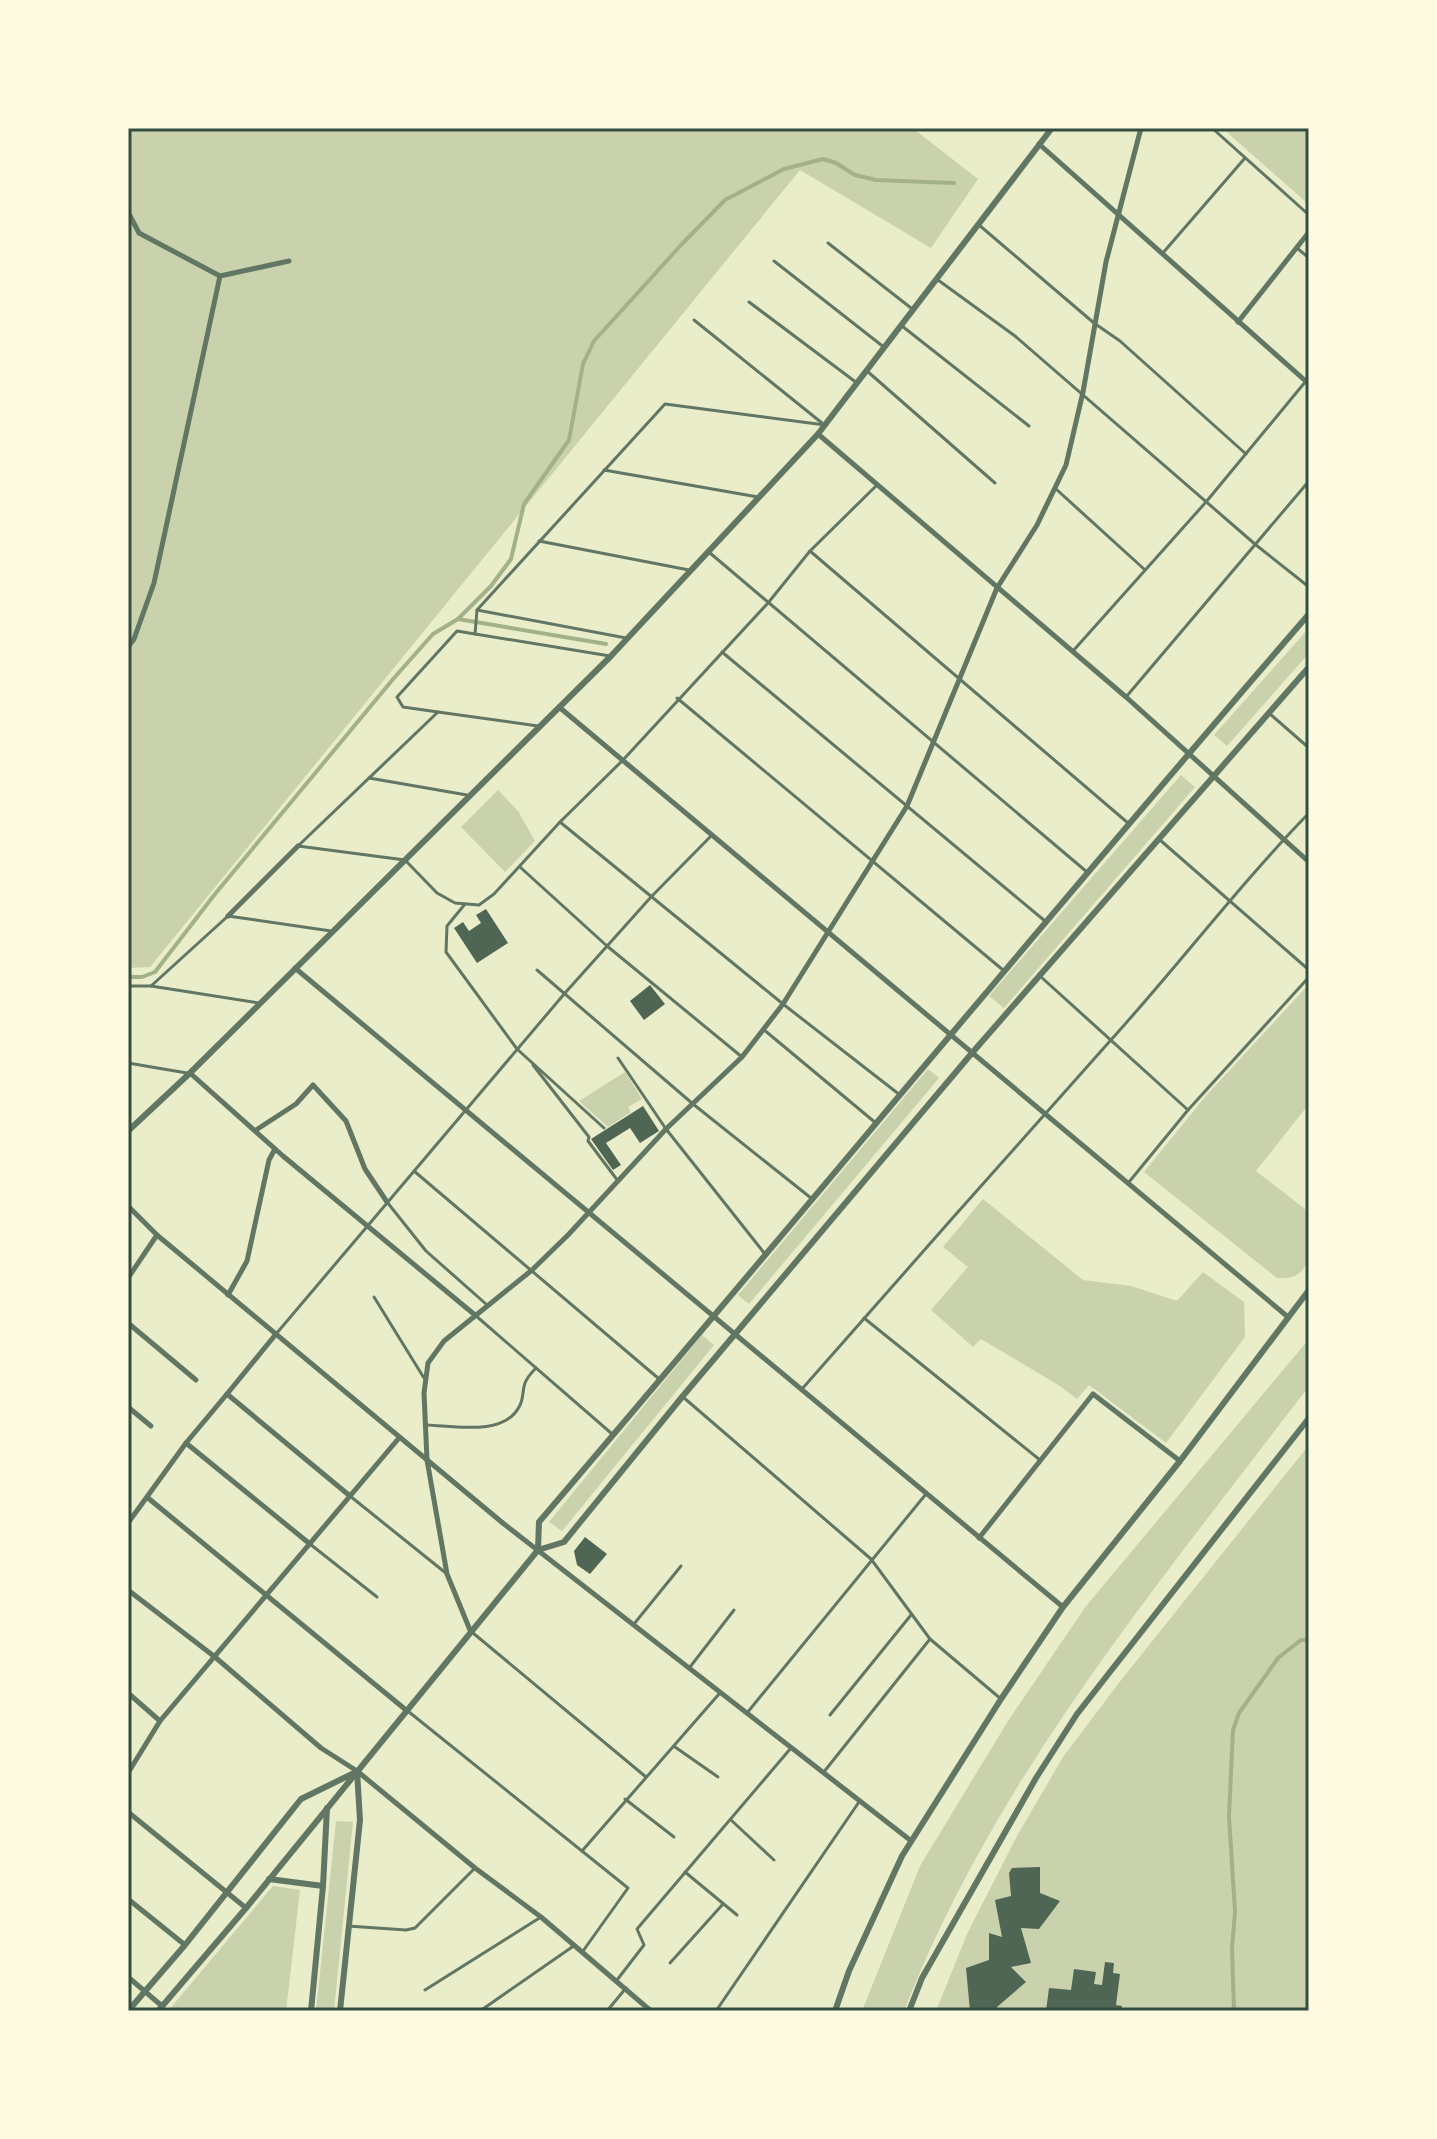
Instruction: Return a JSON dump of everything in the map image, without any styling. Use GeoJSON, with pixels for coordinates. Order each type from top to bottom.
{"type":"FeatureCollection","features":[{"type":"Feature","properties":{"kind":"street"},"geometry":{"type":"LineString","coordinates":[[128,1131],[471,796],[710,553],[818,434],[1052,128]]}},
{"type":"Feature","properties":{"kind":"street"},"geometry":{"type":"LineString","coordinates":[[470,1630],[447,1574],[427,1460],[424,1378],[428,1363],[444,1341],[486,1304],[532,1270],[666,1129],[742,1057],[783,1004],[907,806],[997,588],[1037,525],[1066,465],[1117,214],[1141,128]]}},
{"type":"Feature","properties":{"kind":"street"},"geometry":{"type":"LineString","coordinates":[[1039,144],[1308,382]]}},
{"type":"Feature","properties":{"kind":"street"},"geometry":{"type":"LineString","coordinates":[[128,212],[139,233],[220,276],[289,261]]}},
{"type":"Feature","properties":{"kind":"street"},"geometry":{"type":"LineString","coordinates":[[1238,322],[1309,232]]}},
{"type":"Feature","properties":{"kind":"street"},"geometry":{"type":"LineString","coordinates":[[128,647],[134,639],[154,583],[220,276]]}},
{"type":"Feature","properties":{"kind":"street"},"geometry":{"type":"LineString","coordinates":[[818,434],[1126,697],[1309,862]]}},
{"type":"Feature","properties":{"kind":"street"},"geometry":{"type":"LineString","coordinates":[[538,1550],[539,1522],[1128,823],[1309,614]]}},
{"type":"Feature","properties":{"kind":"street"},"geometry":{"type":"LineString","coordinates":[[128,1977],[160,2008],[246,1908],[538,1550],[564,1542],[972,1053],[1309,667]]}},
{"type":"Feature","properties":{"kind":"street"},"geometry":{"type":"LineString","coordinates":[[559,707],[1288,1317]]}},
{"type":"Feature","properties":{"kind":"street"},"geometry":{"type":"LineString","coordinates":[[228,916],[298,846]]}},
{"type":"Feature","properties":{"kind":"street"},"geometry":{"type":"LineString","coordinates":[[295,968],[1063,1607]]}},
{"type":"Feature","properties":{"kind":"street"},"geometry":{"type":"LineString","coordinates":[[190,1073],[275,1149],[475,1315]]}},
{"type":"Feature","properties":{"kind":"street"},"geometry":{"type":"LineString","coordinates":[[256,1130],[296,1104],[313,1085],[346,1121],[365,1169],[387,1202]]}},
{"type":"Feature","properties":{"kind":"street"},"geometry":{"type":"LineString","coordinates":[[228,1295],[247,1261],[269,1160],[275,1149]]}},
{"type":"Feature","properties":{"kind":"street"},"geometry":{"type":"LineString","coordinates":[[128,1206],[157,1235],[399,1438],[910,1840]]}},
{"type":"Feature","properties":{"kind":"street"},"geometry":{"type":"LineString","coordinates":[[128,1278],[157,1235]]}},
{"type":"Feature","properties":{"kind":"street"},"geometry":{"type":"LineString","coordinates":[[835,2011],[849,1971],[910,1840],[1001,1699],[1063,1607],[1180,1461],[1309,1290]]}},
{"type":"Feature","properties":{"kind":"street"},"geometry":{"type":"LineString","coordinates":[[128,1323],[196,1380]]}},
{"type":"Feature","properties":{"kind":"street"},"geometry":{"type":"LineString","coordinates":[[128,1523],[186,1443],[276,1334]]}},
{"type":"Feature","properties":{"kind":"street"},"geometry":{"type":"LineString","coordinates":[[227,1394],[350,1496]]}},
{"type":"Feature","properties":{"kind":"street"},"geometry":{"type":"LineString","coordinates":[[979,1538],[1093,1394],[1180,1461]]}},
{"type":"Feature","properties":{"kind":"street"},"geometry":{"type":"LineString","coordinates":[[128,1407],[151,1426]]}},
{"type":"Feature","properties":{"kind":"street"},"geometry":{"type":"LineString","coordinates":[[909,2011],[922,1978],[1036,1778],[1077,1714],[1309,1418]]}},
{"type":"Feature","properties":{"kind":"street"},"geometry":{"type":"LineString","coordinates":[[128,1773],[160,1721],[399,1438]]}},
{"type":"Feature","properties":{"kind":"street"},"geometry":{"type":"LineString","coordinates":[[186,1443],[310,1544]]}},
{"type":"Feature","properties":{"kind":"street"},"geometry":{"type":"LineString","coordinates":[[148,1498],[406,1710]]}},
{"type":"Feature","properties":{"kind":"street"},"geometry":{"type":"LineString","coordinates":[[128,1590],[215,1657],[321,1748],[357,1771],[475,1868],[541,1917],[651,2011]]}},
{"type":"Feature","properties":{"kind":"street"},"geometry":{"type":"LineString","coordinates":[[128,1693],[160,1721]]}},
{"type":"Feature","properties":{"kind":"street"},"geometry":{"type":"LineString","coordinates":[[128,2011],[185,1945],[301,1799],[357,1771]]}},
{"type":"Feature","properties":{"kind":"street"},"geometry":{"type":"LineString","coordinates":[[340,2011],[360,1820],[357,1771]]}},
{"type":"Feature","properties":{"kind":"street"},"geometry":{"type":"LineString","coordinates":[[311,2011],[327,1808]]}},
{"type":"Feature","properties":{"kind":"street"},"geometry":{"type":"LineString","coordinates":[[128,1812],[246,1908]]}},
{"type":"Feature","properties":{"kind":"street"},"geometry":{"type":"LineString","coordinates":[[269,1879],[323,1886]]}},
{"type":"Feature","properties":{"kind":"street"},"geometry":{"type":"LineString","coordinates":[[128,1899],[185,1945]]}},
{"type":"Feature","properties":{"kind":"lane"},"geometry":{"type":"LineString","coordinates":[[1212,128],[1309,215]]}},
{"type":"Feature","properties":{"kind":"lane"},"geometry":{"type":"LineString","coordinates":[[1162,254],[1245,158]]}},
{"type":"Feature","properties":{"kind":"lane"},"geometry":{"type":"LineString","coordinates":[[979,225],[1094,323],[1120,341],[1246,454]]}},
{"type":"Feature","properties":{"kind":"lane"},"geometry":{"type":"LineString","coordinates":[[828,243],[914,310]]}},
{"type":"Feature","properties":{"kind":"lane"},"geometry":{"type":"LineString","coordinates":[[1297,248],[1309,258]]}},
{"type":"Feature","properties":{"kind":"lane"},"geometry":{"type":"LineString","coordinates":[[774,261],[885,348]]}},
{"type":"Feature","properties":{"kind":"lane"},"geometry":{"type":"LineString","coordinates":[[938,280],[1015,336],[1083,392],[1206,502],[1309,587]]}},
{"type":"Feature","properties":{"kind":"lane"},"geometry":{"type":"LineString","coordinates":[[749,302],[857,383]]}},
{"type":"Feature","properties":{"kind":"lane"},"geometry":{"type":"LineString","coordinates":[[694,320],[825,425]]}},
{"type":"Feature","properties":{"kind":"lane"},"geometry":{"type":"LineString","coordinates":[[902,326],[1029,426]]}},
{"type":"Feature","properties":{"kind":"lane"},"geometry":{"type":"LineString","coordinates":[[867,371],[995,483]]}},
{"type":"Feature","properties":{"kind":"lane"},"geometry":{"type":"LineString","coordinates":[[1072,652],[1308,382]]}},
{"type":"Feature","properties":{"kind":"lane"},"geometry":{"type":"LineString","coordinates":[[475,634],[477,610],[665,404],[825,425]]}},
{"type":"Feature","properties":{"kind":"lane"},"geometry":{"type":"LineString","coordinates":[[604,470],[760,498]]}},
{"type":"Feature","properties":{"kind":"lane"},"geometry":{"type":"LineString","coordinates":[[1126,697],[1309,481]]}},
{"type":"Feature","properties":{"kind":"lane"},"geometry":{"type":"LineString","coordinates":[[298,846],[405,860],[437,893],[455,903],[479,905],[494,894],[623,760],[768,603],[810,551],[877,485]]}},
{"type":"Feature","properties":{"kind":"lane"},"geometry":{"type":"LineString","coordinates":[[1056,489],[1144,569]]}},
{"type":"Feature","properties":{"kind":"lane"},"geometry":{"type":"LineString","coordinates":[[539,541],[693,571]]}},
{"type":"Feature","properties":{"kind":"lane"},"geometry":{"type":"LineString","coordinates":[[810,551],[1128,823]]}},
{"type":"Feature","properties":{"kind":"lane"},"geometry":{"type":"LineString","coordinates":[[710,553],[1087,872]]}},
{"type":"Feature","properties":{"kind":"lane"},"geometry":{"type":"LineString","coordinates":[[477,610],[629,638]]}},
{"type":"Feature","properties":{"kind":"lane"},"geometry":{"type":"LineString","coordinates":[[538,726],[403,707],[397,697],[457,631],[611,656]]}},
{"type":"Feature","properties":{"kind":"lane"},"geometry":{"type":"LineString","coordinates":[[722,652],[1045,921]]}},
{"type":"Feature","properties":{"kind":"lane"},"geometry":{"type":"LineString","coordinates":[[677,698],[1004,971]]}},
{"type":"Feature","properties":{"kind":"lane"},"geometry":{"type":"LineString","coordinates":[[298,846],[438,712]]}},
{"type":"Feature","properties":{"kind":"lane"},"geometry":{"type":"LineString","coordinates":[[1270,714],[1309,748]]}},
{"type":"Feature","properties":{"kind":"lane"},"geometry":{"type":"LineString","coordinates":[[369,778],[471,796]]}},
{"type":"Feature","properties":{"kind":"lane"},"geometry":{"type":"LineString","coordinates":[[801,1390],[1044,1112],[1112,1039],[1229,900],[1309,813]]}},
{"type":"Feature","properties":{"kind":"lane"},"geometry":{"type":"LineString","coordinates":[[560,822],[900,1095]]}},
{"type":"Feature","properties":{"kind":"lane"},"geometry":{"type":"LineString","coordinates":[[276,1334],[565,993],[711,836]]}},
{"type":"Feature","properties":{"kind":"lane"},"geometry":{"type":"LineString","coordinates":[[1160,840],[1309,970]]}},
{"type":"Feature","properties":{"kind":"lane"},"geometry":{"type":"LineString","coordinates":[[520,867],[607,946],[742,1057]]}},
{"type":"Feature","properties":{"kind":"lane"},"geometry":{"type":"LineString","coordinates":[[465,904],[447,926],[446,952],[517,1049],[604,1128]]}},
{"type":"Feature","properties":{"kind":"lane"},"geometry":{"type":"LineString","coordinates":[[151,986],[228,916],[334,931]]}},
{"type":"Feature","properties":{"kind":"lane"},"geometry":{"type":"LineString","coordinates":[[537,970],[693,1104],[812,1198]]}},
{"type":"Feature","properties":{"kind":"lane"},"geometry":{"type":"LineString","coordinates":[[1040,976],[1188,1110]]}},
{"type":"Feature","properties":{"kind":"lane"},"geometry":{"type":"LineString","coordinates":[[1129,1182],[1188,1110],[1309,977]]}},
{"type":"Feature","properties":{"kind":"lane"},"geometry":{"type":"LineString","coordinates":[[128,986],[151,986],[259,1003]]}},
{"type":"Feature","properties":{"kind":"lane"},"geometry":{"type":"LineString","coordinates":[[763,1029],[877,1124]]}},
{"type":"Feature","properties":{"kind":"lane"},"geometry":{"type":"LineString","coordinates":[[618,1058],[666,1129],[765,1254]]}},
{"type":"Feature","properties":{"kind":"lane"},"geometry":{"type":"LineString","coordinates":[[527,1059],[618,1181]]}},
{"type":"Feature","properties":{"kind":"lane"},"geometry":{"type":"LineString","coordinates":[[128,1063],[190,1073]]}},
{"type":"Feature","properties":{"kind":"lane"},"geometry":{"type":"LineString","coordinates":[[564,1106],[572,1099]]}},
{"type":"Feature","properties":{"kind":"lane"},"geometry":{"type":"LineString","coordinates":[[414,1171],[660,1379]]}},
{"type":"Feature","properties":{"kind":"lane"},"geometry":{"type":"LineString","coordinates":[[387,1202],[426,1251],[486,1304]]}},
{"type":"Feature","properties":{"kind":"lane"},"geometry":{"type":"LineString","coordinates":[[374,1297],[424,1378]]}},
{"type":"Feature","properties":{"kind":"lane"},"geometry":{"type":"LineString","coordinates":[[475,1315],[613,1435]]}},
{"type":"Feature","properties":{"kind":"lane"},"geometry":{"type":"LineString","coordinates":[[864,1318],[1040,1460]]}},
{"type":"Feature","properties":{"kind":"lane"},"geometry":{"type":"LineString","coordinates":[[424,1424],[465,1427],[500,1424],[513,1418],[522,1403],[524,1384],[536,1368]]}},
{"type":"Feature","properties":{"kind":"lane"},"geometry":{"type":"LineString","coordinates":[[682,1397],[871,1559],[930,1639],[1001,1699]]}},
{"type":"Feature","properties":{"kind":"lane"},"geometry":{"type":"LineString","coordinates":[[747,1713],[926,1494]]}},
{"type":"Feature","properties":{"kind":"lane"},"geometry":{"type":"LineString","coordinates":[[350,1496],[447,1574]]}},
{"type":"Feature","properties":{"kind":"lane"},"geometry":{"type":"LineString","coordinates":[[310,1544],[377,1597]]}},
{"type":"Feature","properties":{"kind":"lane"},"geometry":{"type":"LineString","coordinates":[[634,1624],[681,1566]]}},
{"type":"Feature","properties":{"kind":"lane"},"geometry":{"type":"LineString","coordinates":[[690,1667],[734,1610]]}},
{"type":"Feature","properties":{"kind":"lane"},"geometry":{"type":"LineString","coordinates":[[830,1715],[911,1615]]}},
{"type":"Feature","properties":{"kind":"lane"},"geometry":{"type":"LineString","coordinates":[[470,1630],[646,1777]]}},
{"type":"Feature","properties":{"kind":"lane"},"geometry":{"type":"LineString","coordinates":[[823,1773],[930,1639]]}},
{"type":"Feature","properties":{"kind":"lane"},"geometry":{"type":"LineString","coordinates":[[582,1851],[721,1691]]}},
{"type":"Feature","properties":{"kind":"lane"},"geometry":{"type":"LineString","coordinates":[[406,1710],[628,1888],[583,1951]]}},
{"type":"Feature","properties":{"kind":"lane"},"geometry":{"type":"LineString","coordinates":[[675,1747],[718,1777]]}},
{"type":"Feature","properties":{"kind":"lane"},"geometry":{"type":"LineString","coordinates":[[617,1980],[644,1945],[637,1929],[791,1748]]}},
{"type":"Feature","properties":{"kind":"lane"},"geometry":{"type":"LineString","coordinates":[[625,1799],[674,1837]]}},
{"type":"Feature","properties":{"kind":"lane"},"geometry":{"type":"LineString","coordinates":[[716,2011],[859,1802]]}},
{"type":"Feature","properties":{"kind":"lane"},"geometry":{"type":"LineString","coordinates":[[731,1820],[774,1860]]}},
{"type":"Feature","properties":{"kind":"lane"},"geometry":{"type":"LineString","coordinates":[[348,1926],[415,1928],[475,1868]]}},
{"type":"Feature","properties":{"kind":"lane"},"geometry":{"type":"LineString","coordinates":[[685,1872],[737,1915]]}},
{"type":"Feature","properties":{"kind":"lane"},"geometry":{"type":"LineString","coordinates":[[670,1963],[723,1904]]}},
{"type":"Feature","properties":{"kind":"lane"},"geometry":{"type":"LineString","coordinates":[[425,1990],[541,1917]]}},
{"type":"Feature","properties":{"kind":"lane"},"geometry":{"type":"LineString","coordinates":[[480,2011],[575,1945]]}},
{"type":"Feature","properties":{"kind":"lane"},"geometry":{"type":"LineString","coordinates":[[606,2010],[626,1988]]}},
{"type":"Feature","properties":{"kind":"green space"},"geometry":{"type":"Polygon","coordinates":[[[128,128],[916,128],[978,179],[931,248],[800,170],[150,967],[128,968],[128,128]]]}},
{"type":"Feature","properties":{"kind":"green space"},"geometry":{"type":"Polygon","coordinates":[[[1222,128],[1309,128],[1309,199],[1306,202],[1222,128]]]}},
{"type":"Feature","properties":{"kind":"green space"},"geometry":{"type":"Polygon","coordinates":[[[1309,628],[1309,653],[1227,746],[1214,735],[1309,628]]]}},
{"type":"Feature","properties":{"kind":"green space"},"geometry":{"type":"Polygon","coordinates":[[[1181,775],[1195,787],[1004,1008],[989,996],[1181,775]]]}},
{"type":"Feature","properties":{"kind":"green space"},"geometry":{"type":"Polygon","coordinates":[[[498,790],[518,811],[535,841],[505,872],[461,827],[498,790]]]}},
{"type":"Feature","properties":{"kind":"green space"},"geometry":{"type":"Polygon","coordinates":[[[1309,984],[1309,1104],[1256,1171],[1309,1212],[1310,1246],[1305,1266],[1290,1277],[1277,1278],[1144,1172],[1205,1097],[1309,984]]]}},
{"type":"Feature","properties":{"kind":"green space"},"geometry":{"type":"Polygon","coordinates":[[[928,1069],[939,1078],[749,1304],[738,1295],[928,1069]]]}},
{"type":"Feature","properties":{"kind":"green space"},"geometry":{"type":"Polygon","coordinates":[[[625,1072],[642,1099],[628,1107],[631,1112],[608,1127],[579,1101],[625,1072]]]}},
{"type":"Feature","properties":{"kind":"green space"},"geometry":{"type":"Polygon","coordinates":[[[983,1199],[1083,1280],[1131,1286],[1177,1301],[1203,1272],[1244,1302],[1245,1337],[1166,1443],[1089,1385],[1077,1399],[981,1339],[973,1347],[931,1310],[968,1267],[943,1247],[983,1199]]]}},
{"type":"Feature","properties":{"kind":"green space"},"geometry":{"type":"Polygon","coordinates":[[[702,1335],[714,1345],[562,1531],[549,1522],[702,1335]]]}},
{"type":"Feature","properties":{"kind":"green space"},"geometry":{"type":"Polygon","coordinates":[[[1309,1339],[1309,1386],[1139,1609],[1033,1763],[985,1842],[941,1925],[904,2011],[862,2011],[920,1866],[1008,1721],[1086,1606],[1309,1339]]]}},
{"type":"Feature","properties":{"kind":"green space"},"geometry":{"type":"Polygon","coordinates":[[[1309,1445],[1309,2011],[936,2011],[967,1934],[1017,1836],[1063,1757],[1309,1445]]]}},
{"type":"Feature","properties":{"kind":"green space"},"geometry":{"type":"Polygon","coordinates":[[[336,1821],[353,1822],[334,2011],[316,2011],[336,1821]]]}},
{"type":"Feature","properties":{"kind":"green space"},"geometry":{"type":"Polygon","coordinates":[[[273,1886],[300,1890],[286,2011],[168,2011],[273,1886]]]}},
{"type":"Feature","properties":{"kind":"building"},"geometry":{"type":"Polygon","coordinates":[[[486,909],[508,943],[477,963],[454,928],[463,922],[469,931],[481,923],[476,915],[486,909]]]}},
{"type":"Feature","properties":{"kind":"building"},"geometry":{"type":"Polygon","coordinates":[[[650,985],[665,1004],[644,1020],[630,1001],[650,985]]]}},
{"type":"Feature","properties":{"kind":"building"},"geometry":{"type":"Polygon","coordinates":[[[643,1106],[659,1131],[640,1143],[630,1128],[606,1143],[621,1165],[613,1170],[591,1139],[643,1106]]]}},
{"type":"Feature","properties":{"kind":"building"},"geometry":{"type":"Polygon","coordinates":[[[585,1537],[607,1554],[590,1574],[577,1565],[574,1551],[585,1537]]]}},
{"type":"Feature","properties":{"kind":"building"},"geometry":{"type":"Polygon","coordinates":[[[1040,1867],[1040,1893],[1060,1901],[1039,1929],[1021,1928],[1031,1963],[1011,1967],[1026,1982],[997,2007],[998,2011],[970,2011],[966,1968],[989,1960],[989,1933],[1002,1937],[995,1900],[1011,1896],[1009,1873],[1012,1868],[1040,1867]]]}},
{"type":"Feature","properties":{"kind":"building"},"geometry":{"type":"Polygon","coordinates":[[[1105,1962],[1114,1963],[1113,1973],[1120,1974],[1116,2005],[1122,2006],[1121,2011],[1046,2011],[1049,1988],[1071,1990],[1074,1969],[1096,1972],[1094,1984],[1102,1985],[1105,1962]]]}},
{"type":"Feature","properties":{"kind":"waterway"},"geometry":{"type":"LineString","coordinates":[[128,977],[142,977],[155,972],[215,894],[394,678],[433,634],[458,619],[491,586],[511,559],[524,504],[569,440],[583,364],[594,341],[725,200],[784,169],[823,159],[855,175],[876,180],[954,183]]}},
{"type":"Feature","properties":{"kind":"waterway"},"geometry":{"type":"LineString","coordinates":[[458,619],[606,644]]}},
{"type":"Feature","properties":{"kind":"waterway"},"geometry":{"type":"LineString","coordinates":[[1234,2011],[1232,1948],[1235,1912],[1229,1816],[1233,1730],[1239,1713],[1278,1658],[1301,1640],[1309,1640]]}}]}
